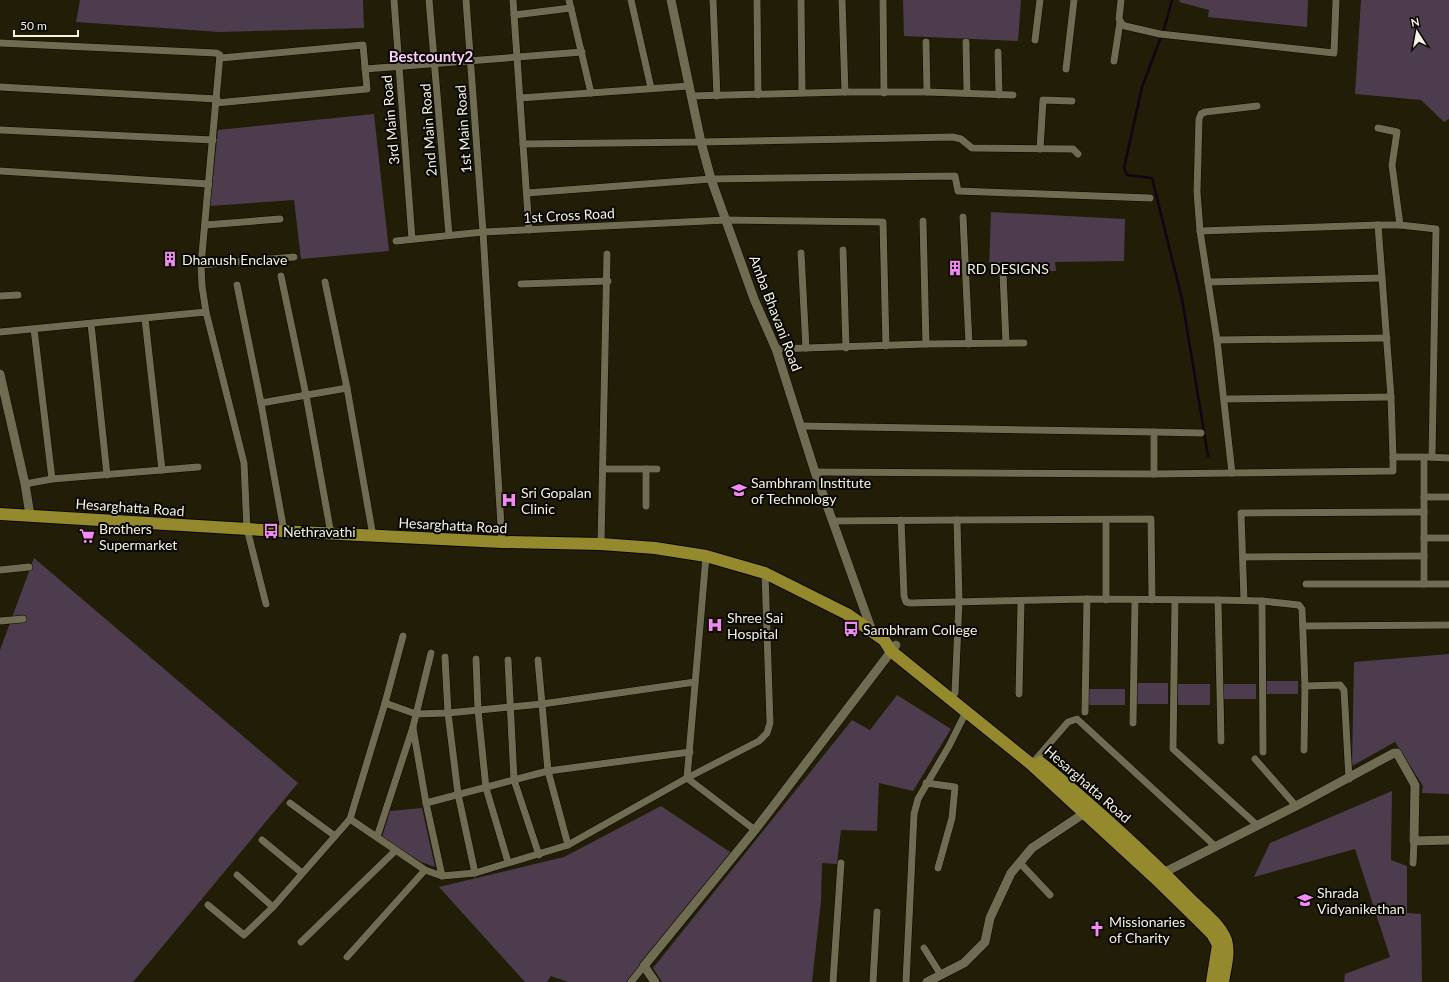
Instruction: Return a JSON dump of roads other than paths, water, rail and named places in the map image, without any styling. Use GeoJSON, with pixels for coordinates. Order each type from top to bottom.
{"type":"FeatureCollection","features":[{"type":"Feature","properties":{"kind":"main road","name":"Hesarghatta Road"},"geometry":{"type":"LineString","coordinates":[[0,514],[330,534],[502,542],[601,544],[655,548],[706,556],[765,573],[847,614],[872,631],[952,695],[1036,759],[1159,875],[1216,925],[1225,938],[1228,949],[1223,982]]}},
{"type":"Feature","properties":{"kind":"main road","name":"Hesarghatta Road"},"geometry":{"type":"LineString","coordinates":[[952,695],[966,712],[1089,810]]}},
{"type":"Feature","properties":{"kind":"main road","name":"Hesarghatta Road"},"geometry":{"type":"LineString","coordinates":[[1159,875],[1217,941],[1219,949],[1212,982]]}},
{"type":"Feature","properties":{"kind":"street","name":"3rd Main Road"},"geometry":{"type":"LineString","coordinates":[[394,0],[412,239]]}},
{"type":"Feature","properties":{"kind":"street","name":"2nd Main Road"},"geometry":{"type":"LineString","coordinates":[[430,0],[449,235]]}},
{"type":"Feature","properties":{"kind":"street","name":"1st Main Road"},"geometry":{"type":"LineString","coordinates":[[466,0],[483,232],[502,542]]}},
{"type":"Feature","properties":{"kind":"street"},"geometry":{"type":"LineString","coordinates":[[513,0],[530,230]]}},
{"type":"Feature","properties":{"kind":"street"},"geometry":{"type":"LineString","coordinates":[[569,0],[591,93]]}},
{"type":"Feature","properties":{"kind":"street"},"geometry":{"type":"LineString","coordinates":[[631,0],[651,88]]}},
{"type":"Feature","properties":{"kind":"street","name":"Amba Bhavani Road"},"geometry":{"type":"LineString","coordinates":[[671,0],[701,142],[711,179],[754,299],[776,349],[815,472],[872,631]]}},
{"type":"Feature","properties":{"kind":"street"},"geometry":{"type":"LineString","coordinates":[[713,0],[717,96]]}},
{"type":"Feature","properties":{"kind":"street"},"geometry":{"type":"LineString","coordinates":[[757,0],[758,95]]}},
{"type":"Feature","properties":{"kind":"street"},"geometry":{"type":"LineString","coordinates":[[800,0],[802,92]]}},
{"type":"Feature","properties":{"kind":"street"},"geometry":{"type":"LineString","coordinates":[[842,0],[845,92]]}},
{"type":"Feature","properties":{"kind":"street"},"geometry":{"type":"LineString","coordinates":[[883,0],[884,93]]}},
{"type":"Feature","properties":{"kind":"street"},"geometry":{"type":"LineString","coordinates":[[1035,40],[1040,0]]}},
{"type":"Feature","properties":{"kind":"street"},"geometry":{"type":"LineString","coordinates":[[1066,69],[1074,0]]}},
{"type":"Feature","properties":{"kind":"street"},"geometry":{"type":"LineString","coordinates":[[1114,61],[1120,22],[1121,0]]}},
{"type":"Feature","properties":{"kind":"street"},"geometry":{"type":"LineString","coordinates":[[1120,22],[1125,26],[1163,34],[1334,53],[1336,0]]}},
{"type":"Feature","properties":{"kind":"street"},"geometry":{"type":"LineString","coordinates":[[514,15],[571,8]]}},
{"type":"Feature","properties":{"kind":"street"},"geometry":{"type":"LineString","coordinates":[[926,42],[927,92]]}},
{"type":"Feature","properties":{"kind":"street"},"geometry":{"type":"LineString","coordinates":[[966,42],[967,94]]}},
{"type":"Feature","properties":{"kind":"street"},"geometry":{"type":"LineString","coordinates":[[0,43],[216,54],[221,58],[363,45],[367,89],[217,101],[0,87]]}},
{"type":"Feature","properties":{"kind":"street"},"geometry":{"type":"LineString","coordinates":[[365,69],[582,52]]}},
{"type":"Feature","properties":{"kind":"street"},"geometry":{"type":"LineString","coordinates":[[998,52],[999,95]]}},
{"type":"Feature","properties":{"kind":"street"},"geometry":{"type":"LineString","coordinates":[[221,58],[201,265],[202,286],[206,312],[244,463],[247,529],[266,604]]}},
{"type":"Feature","properties":{"kind":"street"},"geometry":{"type":"LineString","coordinates":[[520,98],[689,86]]}},
{"type":"Feature","properties":{"kind":"street"},"geometry":{"type":"LineString","coordinates":[[691,96],[758,95],[802,92],[927,92],[1013,95]]}},
{"type":"Feature","properties":{"kind":"street"},"geometry":{"type":"LineString","coordinates":[[1040,149],[1043,100],[1072,101]]}},
{"type":"Feature","properties":{"kind":"street"},"geometry":{"type":"LineString","coordinates":[[1232,473],[1217,340],[1200,231],[1197,192],[1199,119],[1201,114],[1205,112],[1257,106]]}},
{"type":"Feature","properties":{"kind":"street"},"geometry":{"type":"LineString","coordinates":[[1378,128],[1398,132],[1392,165],[1400,225]]}},
{"type":"Feature","properties":{"kind":"street"},"geometry":{"type":"LineString","coordinates":[[0,130],[213,140]]}},
{"type":"Feature","properties":{"kind":"street"},"geometry":{"type":"LineString","coordinates":[[523,144],[953,137],[961,139],[972,148],[1073,149],[1078,154]]}},
{"type":"Feature","properties":{"kind":"street"},"geometry":{"type":"LineString","coordinates":[[0,171],[209,184]]}},
{"type":"Feature","properties":{"kind":"street"},"geometry":{"type":"LineString","coordinates":[[527,193],[711,179],[955,176],[958,191],[1150,198]]}},
{"type":"Feature","properties":{"kind":"street"},"geometry":{"type":"LineString","coordinates":[[963,217],[968,344]]}},
{"type":"Feature","properties":{"kind":"street"},"geometry":{"type":"LineString","coordinates":[[205,225],[280,219]]}},
{"type":"Feature","properties":{"kind":"street","name":"1st Cross Road"},"geometry":{"type":"LineString","coordinates":[[396,241],[483,232],[726,220],[883,222],[886,346]]}},
{"type":"Feature","properties":{"kind":"street"},"geometry":{"type":"LineString","coordinates":[[923,221],[926,344]]}},
{"type":"Feature","properties":{"kind":"street"},"geometry":{"type":"LineString","coordinates":[[1200,231],[1378,225],[1400,225],[1436,229],[1432,457]]}},
{"type":"Feature","properties":{"kind":"street"},"geometry":{"type":"LineString","coordinates":[[815,472],[1154,474],[1393,471],[1392,397],[1378,225]]}},
{"type":"Feature","properties":{"kind":"street"},"geometry":{"type":"LineString","coordinates":[[843,250],[846,348]]}},
{"type":"Feature","properties":{"kind":"street"},"geometry":{"type":"LineString","coordinates":[[801,253],[806,348]]}},
{"type":"Feature","properties":{"kind":"street"},"geometry":{"type":"LineString","coordinates":[[601,544],[608,281],[607,254]]}},
{"type":"Feature","properties":{"kind":"street"},"geometry":{"type":"LineString","coordinates":[[201,265],[294,257]]}},
{"type":"Feature","properties":{"kind":"street"},"geometry":{"type":"LineString","coordinates":[[1003,273],[1006,343]]}},
{"type":"Feature","properties":{"kind":"street"},"geometry":{"type":"LineString","coordinates":[[282,276],[306,395],[330,534]]}},
{"type":"Feature","properties":{"kind":"street"},"geometry":{"type":"LineString","coordinates":[[1208,282],[1382,278]]}},
{"type":"Feature","properties":{"kind":"street"},"geometry":{"type":"LineString","coordinates":[[521,284],[608,281]]}},
{"type":"Feature","properties":{"kind":"street"},"geometry":{"type":"LineString","coordinates":[[326,282],[347,388],[373,536]]}},
{"type":"Feature","properties":{"kind":"street"},"geometry":{"type":"LineString","coordinates":[[237,285],[261,403],[284,531]]}},
{"type":"Feature","properties":{"kind":"street"},"geometry":{"type":"LineString","coordinates":[[0,296],[18,295]]}},
{"type":"Feature","properties":{"kind":"street"},"geometry":{"type":"LineString","coordinates":[[0,332],[206,312]]}},
{"type":"Feature","properties":{"kind":"street"},"geometry":{"type":"LineString","coordinates":[[145,319],[162,470]]}},
{"type":"Feature","properties":{"kind":"street"},"geometry":{"type":"LineString","coordinates":[[91,324],[107,475]]}},
{"type":"Feature","properties":{"kind":"street"},"geometry":{"type":"LineString","coordinates":[[34,329],[52,479]]}},
{"type":"Feature","properties":{"kind":"street"},"geometry":{"type":"LineString","coordinates":[[1217,340],[1387,338]]}},
{"type":"Feature","properties":{"kind":"street"},"geometry":{"type":"LineString","coordinates":[[776,349],[846,348],[926,344],[1024,343]]}},
{"type":"Feature","properties":{"kind":"street"},"geometry":{"type":"LineString","coordinates":[[0,374],[25,484],[30,515]]}},
{"type":"Feature","properties":{"kind":"street"},"geometry":{"type":"LineString","coordinates":[[261,403],[347,388]]}},
{"type":"Feature","properties":{"kind":"street"},"geometry":{"type":"LineString","coordinates":[[1224,399],[1392,397]]}},
{"type":"Feature","properties":{"kind":"street"},"geometry":{"type":"LineString","coordinates":[[801,426],[1201,433]]}},
{"type":"Feature","properties":{"kind":"street"},"geometry":{"type":"LineString","coordinates":[[1154,432],[1154,474]]}},
{"type":"Feature","properties":{"kind":"street"},"geometry":{"type":"LineString","coordinates":[[1394,457],[1449,458]]}},
{"type":"Feature","properties":{"kind":"street"},"geometry":{"type":"LineString","coordinates":[[1424,457],[1424,584]]}},
{"type":"Feature","properties":{"kind":"street"},"geometry":{"type":"LineString","coordinates":[[25,484],[52,479],[198,467]]}},
{"type":"Feature","properties":{"kind":"street"},"geometry":{"type":"LineString","coordinates":[[603,469],[657,469]]}},
{"type":"Feature","properties":{"kind":"street"},"geometry":{"type":"LineString","coordinates":[[646,469],[646,506]]}},
{"type":"Feature","properties":{"kind":"street"},"geometry":{"type":"LineString","coordinates":[[1424,497],[1449,497]]}},
{"type":"Feature","properties":{"kind":"street"},"geometry":{"type":"LineString","coordinates":[[1244,600],[1241,513],[1424,512]]}},
{"type":"Feature","properties":{"kind":"street"},"geometry":{"type":"LineString","coordinates":[[833,521],[1152,519],[1152,600]]}},
{"type":"Feature","properties":{"kind":"street"},"geometry":{"type":"LineString","coordinates":[[901,520],[904,596],[906,602],[910,603],[1086,599],[1244,600],[1299,606],[1302,609],[1306,686],[1304,750]]}},
{"type":"Feature","properties":{"kind":"street"},"geometry":{"type":"LineString","coordinates":[[952,695],[959,601],[957,520]]}},
{"type":"Feature","properties":{"kind":"street"},"geometry":{"type":"LineString","coordinates":[[1106,520],[1106,600]]}},
{"type":"Feature","properties":{"kind":"street"},"geometry":{"type":"LineString","coordinates":[[1424,538],[1449,538]]}},
{"type":"Feature","properties":{"kind":"street"},"geometry":{"type":"LineString","coordinates":[[687,778],[706,556]]}},
{"type":"Feature","properties":{"kind":"street"},"geometry":{"type":"LineString","coordinates":[[1243,557],[1424,556]]}},
{"type":"Feature","properties":{"kind":"street"},"geometry":{"type":"LineString","coordinates":[[0,570],[29,567]]}},
{"type":"Feature","properties":{"kind":"street"},"geometry":{"type":"LineString","coordinates":[[350,819],[425,870],[442,876],[475,873],[508,862],[539,855],[568,846],[687,778],[759,741],[767,732],[770,723],[765,573]]}},
{"type":"Feature","properties":{"kind":"street"},"geometry":{"type":"LineString","coordinates":[[1306,584],[1449,584]]}},
{"type":"Feature","properties":{"kind":"street"},"geometry":{"type":"LineString","coordinates":[[1085,712],[1086,599]]}},
{"type":"Feature","properties":{"kind":"street"},"geometry":{"type":"LineString","coordinates":[[1133,723],[1134,600]]}},
{"type":"Feature","properties":{"kind":"street"},"geometry":{"type":"LineString","coordinates":[[1175,600],[1173,749],[1257,825]]}},
{"type":"Feature","properties":{"kind":"street"},"geometry":{"type":"LineString","coordinates":[[1218,600],[1221,741]]}},
{"type":"Feature","properties":{"kind":"street"},"geometry":{"type":"LineString","coordinates":[[1018,694],[1021,601]]}},
{"type":"Feature","properties":{"kind":"street"},"geometry":{"type":"LineString","coordinates":[[1262,601],[1263,752]]}},
{"type":"Feature","properties":{"kind":"street"},"geometry":{"type":"LineString","coordinates":[[0,621],[23,619]]}},
{"type":"Feature","properties":{"kind":"street"},"geometry":{"type":"LineString","coordinates":[[1303,626],[1449,625]]}},
{"type":"Feature","properties":{"kind":"street"},"geometry":{"type":"LineString","coordinates":[[208,905],[244,935],[273,907],[350,819],[385,704],[403,636]]}},
{"type":"Feature","properties":{"kind":"street"},"geometry":{"type":"LineString","coordinates":[[631,982],[755,830],[894,648]]}},
{"type":"Feature","properties":{"kind":"street"},"geometry":{"type":"LineString","coordinates":[[377,837],[416,714],[431,653]]}},
{"type":"Feature","properties":{"kind":"street"},"geometry":{"type":"LineString","coordinates":[[445,657],[448,712],[458,794],[475,873]]}},
{"type":"Feature","properties":{"kind":"street"},"geometry":{"type":"LineString","coordinates":[[476,659],[478,710],[486,788],[508,862]]}},
{"type":"Feature","properties":{"kind":"street"},"geometry":{"type":"LineString","coordinates":[[508,660],[514,780],[539,855]]}},
{"type":"Feature","properties":{"kind":"street"},"geometry":{"type":"LineString","coordinates":[[538,660],[548,771],[568,846]]}},
{"type":"Feature","properties":{"kind":"street"},"geometry":{"type":"LineString","coordinates":[[385,704],[416,714],[478,710],[542,704],[695,682]]}},
{"type":"Feature","properties":{"kind":"street"},"geometry":{"type":"LineString","coordinates":[[1306,686],[1340,685],[1344,690],[1348,779]]}},
{"type":"Feature","properties":{"kind":"street"},"geometry":{"type":"LineString","coordinates":[[906,982],[914,814],[918,799],[926,783],[949,746],[966,712]]}},
{"type":"Feature","properties":{"kind":"street"},"geometry":{"type":"LineString","coordinates":[[1036,759],[1068,722],[1076,719],[1215,846]]}},
{"type":"Feature","properties":{"kind":"street"},"geometry":{"type":"LineString","coordinates":[[412,727],[426,803],[442,876]]}},
{"type":"Feature","properties":{"kind":"street"},"geometry":{"type":"LineString","coordinates":[[426,803],[548,771],[690,752]]}},
{"type":"Feature","properties":{"kind":"street"},"geometry":{"type":"LineString","coordinates":[[1159,875],[1348,779],[1390,754],[1397,753],[1415,785],[1413,864]]}},
{"type":"Feature","properties":{"kind":"street"},"geometry":{"type":"LineString","coordinates":[[1255,759],[1296,806]]}},
{"type":"Feature","properties":{"kind":"street"},"geometry":{"type":"LineString","coordinates":[[687,778],[755,830]]}},
{"type":"Feature","properties":{"kind":"street"},"geometry":{"type":"LineString","coordinates":[[926,783],[955,787],[952,818],[938,868]]}},
{"type":"Feature","properties":{"kind":"street"},"geometry":{"type":"LineString","coordinates":[[290,803],[335,836]]}},
{"type":"Feature","properties":{"kind":"street"},"geometry":{"type":"LineString","coordinates":[[927,982],[964,963],[985,942],[990,918],[1011,873],[1032,848],[1089,810]]}},
{"type":"Feature","properties":{"kind":"street"},"geometry":{"type":"LineString","coordinates":[[262,840],[302,873]]}},
{"type":"Feature","properties":{"kind":"street"},"geometry":{"type":"LineString","coordinates":[[1414,841],[1449,840]]}},
{"type":"Feature","properties":{"kind":"street"},"geometry":{"type":"LineString","coordinates":[[301,942],[395,851]]}},
{"type":"Feature","properties":{"kind":"street"},"geometry":{"type":"LineString","coordinates":[[833,982],[841,863]]}},
{"type":"Feature","properties":{"kind":"street"},"geometry":{"type":"LineString","coordinates":[[1020,863],[1050,895]]}},
{"type":"Feature","properties":{"kind":"street"},"geometry":{"type":"LineString","coordinates":[[346,957],[425,870]]}},
{"type":"Feature","properties":{"kind":"street"},"geometry":{"type":"LineString","coordinates":[[237,875],[273,907]]}},
{"type":"Feature","properties":{"kind":"street"},"geometry":{"type":"LineString","coordinates":[[873,982],[877,912]]}},
{"type":"Feature","properties":{"kind":"street"},"geometry":{"type":"LineString","coordinates":[[924,948],[941,975]]}},
{"type":"Feature","properties":{"kind":"street"},"geometry":{"type":"LineString","coordinates":[[644,966],[655,982]]}},
{"type":"Feature","properties":{"kind":"waterway"},"geometry":{"type":"LineString","coordinates":[[1172,0],[1164,29],[1142,87],[1124,168],[1127,175],[1152,178],[1182,299],[1208,456]]}},
{"type":"Feature","properties":{"kind":"place","name":"Dhanush Enclave"},"geometry":{"type":"Point","coordinates":[170,259]}},
{"type":"Feature","properties":{"kind":"place","name":"RD DESIGNS"},"geometry":{"type":"Point","coordinates":[955,268]}},
{"type":"Feature","properties":{"kind":"place","name":"Sambhram Institute of Technology"},"geometry":{"type":"Point","coordinates":[739,490]}},
{"type":"Feature","properties":{"kind":"place","name":"Sri Gopalan Clinic"},"geometry":{"type":"Point","coordinates":[509,500]}},
{"type":"Feature","properties":{"kind":"place","name":"Nethravathi"},"geometry":{"type":"Point","coordinates":[271,531]}},
{"type":"Feature","properties":{"kind":"place","name":"Brothers Supermarket"},"geometry":{"type":"Point","coordinates":[87,536]}},
{"type":"Feature","properties":{"kind":"place","name":"Shree Sai Hospital"},"geometry":{"type":"Point","coordinates":[715,625]}},
{"type":"Feature","properties":{"kind":"place","name":"Sambhram College"},"geometry":{"type":"Point","coordinates":[851,629]}},
{"type":"Feature","properties":{"kind":"place","name":"Shrada Vidyanikethan"},"geometry":{"type":"Point","coordinates":[1305,900]}},
{"type":"Feature","properties":{"kind":"place","name":"Missionaries of Charity"},"geometry":{"type":"Point","coordinates":[1097,929]}},
{"type":"Feature","properties":{"kind":"district","name":"Bestcounty2"},"geometry":{"type":"Point","coordinates":[431,56]}}]}
